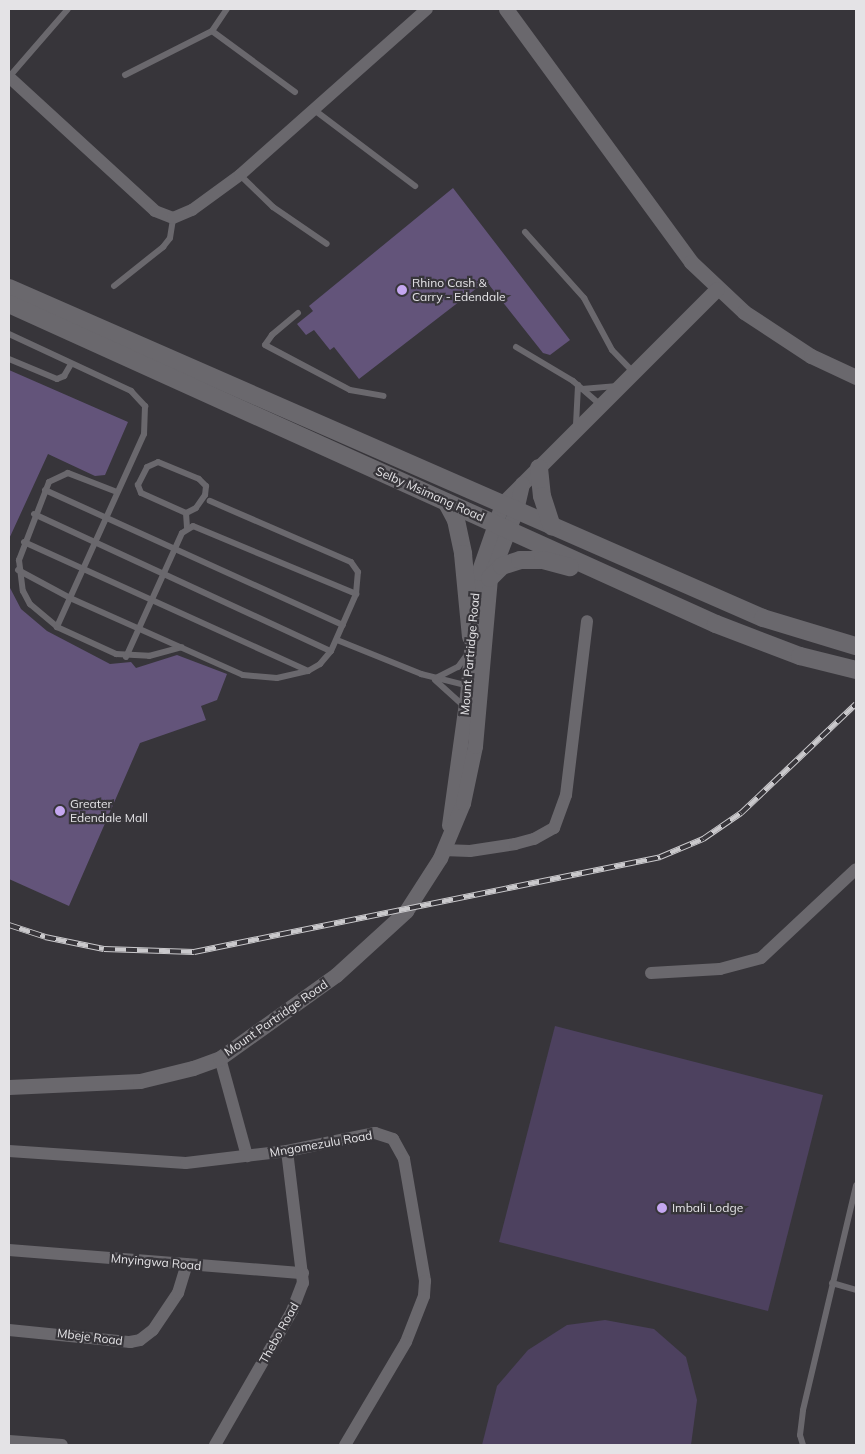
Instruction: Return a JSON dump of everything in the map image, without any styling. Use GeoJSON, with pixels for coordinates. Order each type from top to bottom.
{"type":"FeatureCollection","features":[{"type":"Feature","properties":{"kind":"main road","name":"Selby Msimang Road"},"geometry":{"type":"LineString","coordinates":[[9,288],[763,618],[856,646]]}},
{"type":"Feature","properties":{"kind":"main road","name":"Selby Msimang Road"},"geometry":{"type":"LineString","coordinates":[[9,304],[607,575],[768,644],[856,670]]}},
{"type":"Feature","properties":{"kind":"main road"},"geometry":{"type":"LineString","coordinates":[[539,468],[542,496],[552,526]]}},
{"type":"Feature","properties":{"kind":"main road"},"geometry":{"type":"LineString","coordinates":[[447,503],[456,520],[464,554],[471,643]]}},
{"type":"Feature","properties":{"kind":"main road"},"geometry":{"type":"LineString","coordinates":[[490,578],[511,562],[529,559],[607,575]]}},
{"type":"Feature","properties":{"kind":"street"},"geometry":{"type":"LineString","coordinates":[[9,79],[155,211],[173,218],[192,210],[240,174],[427,9]]}},
{"type":"Feature","properties":{"kind":"street"},"geometry":{"type":"LineString","coordinates":[[506,9],[691,262],[717,289],[787,341],[856,377]]}},
{"type":"Feature","properties":{"kind":"street","name":"Mount Partridge Road"},"geometry":{"type":"LineString","coordinates":[[9,1087],[140,1082],[193,1068],[220,1058],[336,975],[379,939],[416,897],[457,822],[472,766],[474,687],[471,643],[478,574],[509,507],[522,484],[717,289]]}},
{"type":"Feature","properties":{"kind":"street","name":"Mount Partridge Road"},"geometry":{"type":"LineString","coordinates":[[446,843],[466,708],[474,687],[490,578],[501,526]]}},
{"type":"Feature","properties":{"kind":"street"},"geometry":{"type":"LineString","coordinates":[[446,843],[470,851],[534,839],[554,828],[566,795],[587,621]]}},
{"type":"Feature","properties":{"kind":"street"},"geometry":{"type":"LineString","coordinates":[[651,973],[720,969],[761,958],[856,869]]}},
{"type":"Feature","properties":{"kind":"street"},"geometry":{"type":"LineString","coordinates":[[220,1058],[248,1156]]}},
{"type":"Feature","properties":{"kind":"street","name":"Mngomezulu Road"},"geometry":{"type":"LineString","coordinates":[[9,1151],[186,1163],[287,1150],[376,1133],[393,1139],[404,1159],[425,1281],[424,1296],[406,1342],[345,1445]]}},
{"type":"Feature","properties":{"kind":"street","name":"Thebo Road"},"geometry":{"type":"LineString","coordinates":[[215,1445],[292,1311],[303,1273],[287,1150]]}},
{"type":"Feature","properties":{"kind":"street","name":"Mnyingwa Road"},"geometry":{"type":"LineString","coordinates":[[9,1250],[303,1273]]}},
{"type":"Feature","properties":{"kind":"street","name":"Mbeje Road"},"geometry":{"type":"LineString","coordinates":[[9,1330],[130,1342],[140,1340],[154,1330],[178,1292],[187,1264]]}},
{"type":"Feature","properties":{"kind":"street"},"geometry":{"type":"LineString","coordinates":[[9,1441],[62,1445]]}},
{"type":"Feature","properties":{"kind":"lane"},"geometry":{"type":"LineString","coordinates":[[9,79],[68,9]]}},
{"type":"Feature","properties":{"kind":"lane"},"geometry":{"type":"LineString","coordinates":[[125,75],[212,31],[228,9]]}},
{"type":"Feature","properties":{"kind":"lane"},"geometry":{"type":"LineString","coordinates":[[212,31],[296,92]]}},
{"type":"Feature","properties":{"kind":"lane"},"geometry":{"type":"LineString","coordinates":[[313,109],[415,186]]}},
{"type":"Feature","properties":{"kind":"lane"},"geometry":{"type":"LineString","coordinates":[[240,174],[273,206],[327,244]]}},
{"type":"Feature","properties":{"kind":"lane"},"geometry":{"type":"LineString","coordinates":[[114,286],[162,248],[170,238],[173,218]]}},
{"type":"Feature","properties":{"kind":"lane"},"geometry":{"type":"LineString","coordinates":[[525,232],[584,298],[612,350],[633,372]]}},
{"type":"Feature","properties":{"kind":"lane"},"geometry":{"type":"LineString","coordinates":[[298,313],[272,335],[266,345],[350,390],[383,396]]}},
{"type":"Feature","properties":{"kind":"lane"},"geometry":{"type":"LineString","coordinates":[[9,334],[131,390],[145,406],[144,434],[57,627]]}},
{"type":"Feature","properties":{"kind":"lane"},"geometry":{"type":"LineString","coordinates":[[516,347],[580,387],[600,405]]}},
{"type":"Feature","properties":{"kind":"lane"},"geometry":{"type":"LineString","coordinates":[[9,359],[57,379],[64,376],[71,364]]}},
{"type":"Feature","properties":{"kind":"lane"},"geometry":{"type":"LineString","coordinates":[[580,387],[620,385]]}},
{"type":"Feature","properties":{"kind":"lane"},"geometry":{"type":"LineString","coordinates":[[575,431],[580,387]]}},
{"type":"Feature","properties":{"kind":"lane"},"geometry":{"type":"LineString","coordinates":[[158,462],[199,479],[206,486],[205,495],[196,508],[186,513],[141,493],[138,485],[147,467],[158,462]]}},
{"type":"Feature","properties":{"kind":"lane"},"geometry":{"type":"LineString","coordinates":[[117,492],[68,472],[55,476],[45,490],[34,514],[24,542],[18,570],[30,604],[57,627],[126,657],[148,656],[183,647]]}},
{"type":"Feature","properties":{"kind":"lane"},"geometry":{"type":"LineString","coordinates":[[45,490],[343,625]]}},
{"type":"Feature","properties":{"kind":"lane"},"geometry":{"type":"LineString","coordinates":[[18,570],[70,598],[243,675],[260,679],[308,671],[320,664],[332,651],[356,594],[358,572],[351,562],[210,501]]}},
{"type":"Feature","properties":{"kind":"lane"},"geometry":{"type":"LineString","coordinates":[[126,657],[175,548],[187,528],[186,513]]}},
{"type":"Feature","properties":{"kind":"lane"},"geometry":{"type":"LineString","coordinates":[[34,514],[163,575],[332,651]]}},
{"type":"Feature","properties":{"kind":"lane"},"geometry":{"type":"LineString","coordinates":[[187,528],[206,530],[356,594]]}},
{"type":"Feature","properties":{"kind":"lane"},"geometry":{"type":"LineString","coordinates":[[24,542],[151,602],[308,671]]}},
{"type":"Feature","properties":{"kind":"lane"},"geometry":{"type":"LineString","coordinates":[[337,640],[434,678],[474,687]]}},
{"type":"Feature","properties":{"kind":"lane"},"geometry":{"type":"LineString","coordinates":[[434,678],[458,666],[471,643]]}},
{"type":"Feature","properties":{"kind":"lane"},"geometry":{"type":"LineString","coordinates":[[434,678],[466,708]]}},
{"type":"Feature","properties":{"kind":"lane"},"geometry":{"type":"LineString","coordinates":[[803,1445],[800,1425],[856,1185]]}},
{"type":"Feature","properties":{"kind":"lane"},"geometry":{"type":"LineString","coordinates":[[832,1283],[856,1290]]}},
{"type":"Feature","properties":{"kind":"shaded area"},"geometry":{"type":"Polygon","coordinates":[[[555,1026],[823,1095],[768,1311],[499,1242],[555,1026]]]}},
{"type":"Feature","properties":{"kind":"shaded area"},"geometry":{"type":"Polygon","coordinates":[[[605,1320],[654,1329],[686,1357],[697,1400],[691,1445],[482,1445],[497,1386],[528,1350],[567,1325],[605,1320]]]}},
{"type":"Feature","properties":{"kind":"building"},"geometry":{"type":"Polygon","coordinates":[[[453,188],[570,340],[550,355],[543,353],[486,281],[359,379],[334,347],[330,350],[314,330],[306,335],[297,324],[313,311],[309,306],[453,188]]]}},
{"type":"Feature","properties":{"kind":"building"},"geometry":{"type":"Polygon","coordinates":[[[9,370],[128,422],[105,475],[95,476],[48,454],[9,539],[9,370]]]}},
{"type":"Feature","properties":{"kind":"building","name":"Greater Edendale Mall"},"geometry":{"type":"Polygon","coordinates":[[[9,586],[21,609],[47,631],[110,664],[131,662],[136,668],[177,655],[227,674],[217,700],[201,706],[206,720],[140,743],[69,906],[9,879],[9,586]]]}},
{"type":"Feature","properties":{"kind":"railway"},"geometry":{"type":"LineString","coordinates":[[9,925],[45,937],[104,949],[194,952],[660,857],[703,839],[741,813],[856,704]]}},
{"type":"Feature","properties":{"kind":"place","name":"Rhino Cash & Carry - Edendale"},"geometry":{"type":"Point","coordinates":[402,290]}},
{"type":"Feature","properties":{"kind":"place","name":"Greater Edendale Mall"},"geometry":{"type":"Point","coordinates":[60,811]}},
{"type":"Feature","properties":{"kind":"place","name":"Imbali Lodge"},"geometry":{"type":"Point","coordinates":[662,1208]}}]}
